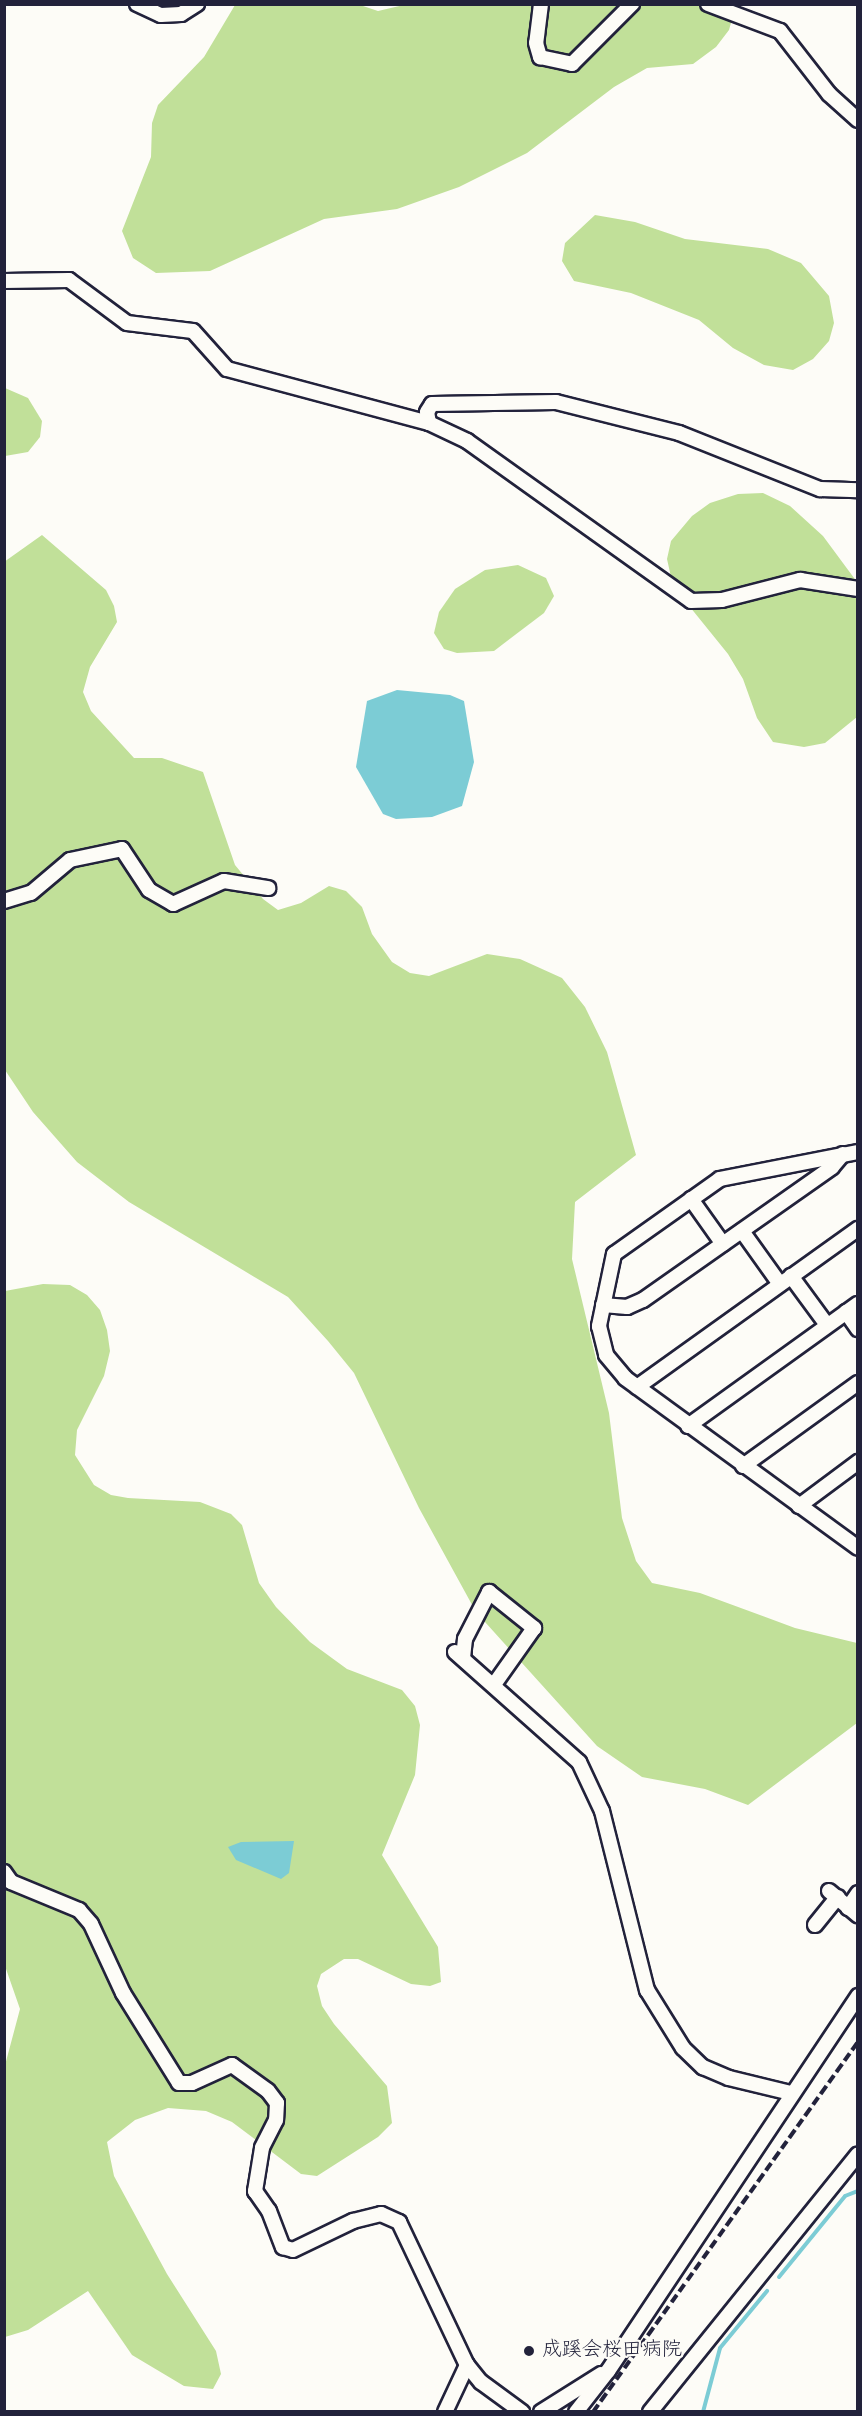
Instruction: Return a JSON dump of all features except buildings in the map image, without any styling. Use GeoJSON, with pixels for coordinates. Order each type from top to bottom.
{"type":"FeatureCollection","features":[{"type":"Feature","properties":{"kind":"street"},"geometry":{"type":"LineString","coordinates":[[137,4],[161,15],[181,14],[197,4]]}},
{"type":"Feature","properties":{"kind":"street"},"geometry":{"type":"LineString","coordinates":[[541,4],[536,43],[540,57],[572,64],[632,4]]}},
{"type":"Feature","properties":{"kind":"street"},"geometry":{"type":"LineString","coordinates":[[708,4],[780,31],[829,94],[858,120]]}},
{"type":"Feature","properties":{"kind":"street"},"geometry":{"type":"LineString","coordinates":[[4,281],[69,280],[127,323],[193,331],[227,369],[429,423],[477,448],[691,601],[722,600],[800,580],[858,589]]}},
{"type":"Feature","properties":{"kind":"street"},"geometry":{"type":"LineString","coordinates":[[429,423],[428,412],[432,404],[556,402],[679,433],[820,489],[858,490]]}},
{"type":"Feature","properties":{"kind":"street"},"geometry":{"type":"LineString","coordinates":[[4,901],[31,892],[70,860],[122,849],[149,890],[173,904],[224,881],[268,888]]}},
{"type":"Feature","properties":{"kind":"street"},"geometry":{"type":"LineString","coordinates":[[856,1544],[743,1466],[637,1387],[606,1355],[599,1326],[614,1254],[720,1179],[858,1152]]}},
{"type":"Feature","properties":{"kind":"street"},"geometry":{"type":"LineString","coordinates":[[603,1305],[627,1307],[643,1300],[832,1167],[843,1154]]}},
{"type":"Feature","properties":{"kind":"street"},"geometry":{"type":"LineString","coordinates":[[691,1199],[723,1244]]}},
{"type":"Feature","properties":{"kind":"street"},"geometry":{"type":"LineString","coordinates":[[637,1387],[858,1229]]}},
{"type":"Feature","properties":{"kind":"street"},"geometry":{"type":"LineString","coordinates":[[742,1231],[827,1325]]}},
{"type":"Feature","properties":{"kind":"street"},"geometry":{"type":"LineString","coordinates":[[688,1426],[858,1304]]}},
{"type":"Feature","properties":{"kind":"street"},"geometry":{"type":"LineString","coordinates":[[846,1312],[858,1329]]}},
{"type":"Feature","properties":{"kind":"street"},"geometry":{"type":"LineString","coordinates":[[743,1466],[858,1383]]}},
{"type":"Feature","properties":{"kind":"street"},"geometry":{"type":"LineString","coordinates":[[799,1506],[858,1462]]}},
{"type":"Feature","properties":{"kind":"street"},"geometry":{"type":"LineString","coordinates":[[495,1683],[534,1628],[489,1592],[459,1655],[495,1683],[579,1762],[602,1812],[647,1990],[683,2048],[703,2067],[729,2078],[791,2093]]}},
{"type":"Feature","properties":{"kind":"street"},"geometry":{"type":"LineString","coordinates":[[4,1872],[11,1882],[79,1910],[91,1924],[123,1993],[179,2084],[192,2083],[232,2065],[268,2091],[277,2103],[276,2120],[262,2148],[255,2191],[269,2211],[283,2247],[293,2250],[353,2221],[381,2214],[399,2222],[467,2365],[481,2382],[522,2412]]}},
{"type":"Feature","properties":{"kind":"street"},"geometry":{"type":"LineString","coordinates":[[815,1925],[834,1894],[853,1912],[858,1893]]}},
{"type":"Feature","properties":{"kind":"street"},"geometry":{"type":"LineString","coordinates":[[576,2412],[608,2371],[858,1995]]}},
{"type":"Feature","properties":{"kind":"street"},"geometry":{"type":"LineString","coordinates":[[650,2412],[858,2154]]}},
{"type":"Feature","properties":{"kind":"street"},"geometry":{"type":"LineString","coordinates":[[445,2412],[467,2365]]}},
{"type":"Feature","properties":{"kind":"street"},"geometry":{"type":"LineString","coordinates":[[541,2412],[608,2371]]}},
{"type":"Feature","properties":{"kind":"green space"},"geometry":{"type":"Polygon","coordinates":[[[357,4],[378,11],[408,4],[736,5],[729,30],[716,47],[693,64],[647,68],[614,87],[527,153],[459,187],[397,209],[324,219],[210,271],[156,273],[133,258],[122,231],[151,157],[152,123],[158,105],[204,57],[235,5],[357,4]]]}},
{"type":"Feature","properties":{"kind":"green space"},"geometry":{"type":"Polygon","coordinates":[[[595,215],[635,222],[685,239],[768,249],[801,263],[829,296],[834,323],[829,341],[813,359],[793,370],[764,365],[733,348],[699,320],[631,293],[574,281],[562,261],[565,243],[595,215]]]}},
{"type":"Feature","properties":{"kind":"green space"},"geometry":{"type":"Polygon","coordinates":[[[5,388],[28,398],[42,421],[40,437],[28,452],[5,456],[5,388]]]}},
{"type":"Feature","properties":{"kind":"green space"},"geometry":{"type":"Polygon","coordinates":[[[763,493],[790,506],[823,536],[857,582],[857,717],[825,743],[804,747],[773,742],[757,718],[743,679],[728,654],[673,586],[667,559],[671,541],[692,516],[710,503],[738,494],[763,493]]]}},
{"type":"Feature","properties":{"kind":"green space"},"geometry":{"type":"Polygon","coordinates":[[[42,535],[106,590],[114,606],[117,622],[90,667],[83,692],[91,711],[134,758],[162,758],[203,772],[235,865],[263,899],[278,910],[301,903],[329,886],[346,891],[362,907],[372,934],[392,962],[410,973],[429,976],[487,954],[520,959],[562,978],[585,1007],[607,1052],[636,1155],[575,1202],[572,1259],[609,1413],[622,1518],[636,1561],[652,1583],[700,1593],[795,1628],[857,1643],[857,1723],[748,1805],[705,1789],[642,1777],[597,1746],[476,1612],[419,1508],[354,1373],[328,1341],[288,1297],[129,1202],[77,1162],[33,1112],[5,1070],[4,562],[42,535]]]}},
{"type":"Feature","properties":{"kind":"green space"},"geometry":{"type":"Polygon","coordinates":[[[518,565],[546,578],[554,596],[544,613],[494,651],[457,653],[444,649],[434,633],[439,612],[455,589],[485,570],[518,565]]]}},
{"type":"Feature","properties":{"kind":"green space"},"geometry":{"type":"Polygon","coordinates":[[[43,1284],[70,1285],[87,1295],[100,1310],[107,1330],[110,1351],[104,1376],[77,1430],[75,1455],[94,1485],[111,1495],[200,1502],[231,1514],[242,1525],[259,1583],[276,1607],[310,1642],[347,1669],[402,1690],[415,1706],[420,1725],[415,1775],[382,1855],[438,1947],[441,1982],[430,1986],[411,1984],[358,1959],[344,1959],[321,1974],[317,1986],[322,2006],[334,2024],[387,2086],[392,2123],[378,2137],[317,2176],[301,2174],[232,2122],[206,2111],[168,2108],[135,2120],[107,2142],[114,2176],[167,2274],[216,2351],[221,2374],[213,2389],[184,2386],[132,2355],[88,2291],[28,2330],[5,2337],[4,2069],[20,2009],[5,1966],[5,1291],[43,1284]]]}},
{"type":"Feature","properties":{"kind":"water"},"geometry":{"type":"Polygon","coordinates":[[[397,690],[450,695],[464,701],[474,762],[462,806],[432,817],[396,819],[383,814],[356,767],[367,701],[397,690]]]}},
{"type":"Feature","properties":{"kind":"water"},"geometry":{"type":"Polygon","coordinates":[[[294,1841],[289,1873],[281,1879],[236,1860],[228,1847],[241,1842],[294,1841]]]}},
{"type":"Feature","properties":{"kind":"waterway"},"geometry":{"type":"LineString","coordinates":[[779,2277],[845,2196],[858,2191]]}},
{"type":"Feature","properties":{"kind":"waterway"},"geometry":{"type":"LineString","coordinates":[[703,2412],[720,2348],[767,2291]]}},
{"type":"Feature","properties":{"kind":"railway"},"geometry":{"type":"LineString","coordinates":[[593,2412],[858,2042]]}},
{"type":"Feature","properties":{"kind":"place","name":"成蹊会桜田病院"},"geometry":{"type":"Point","coordinates":[529,2351]}}]}
